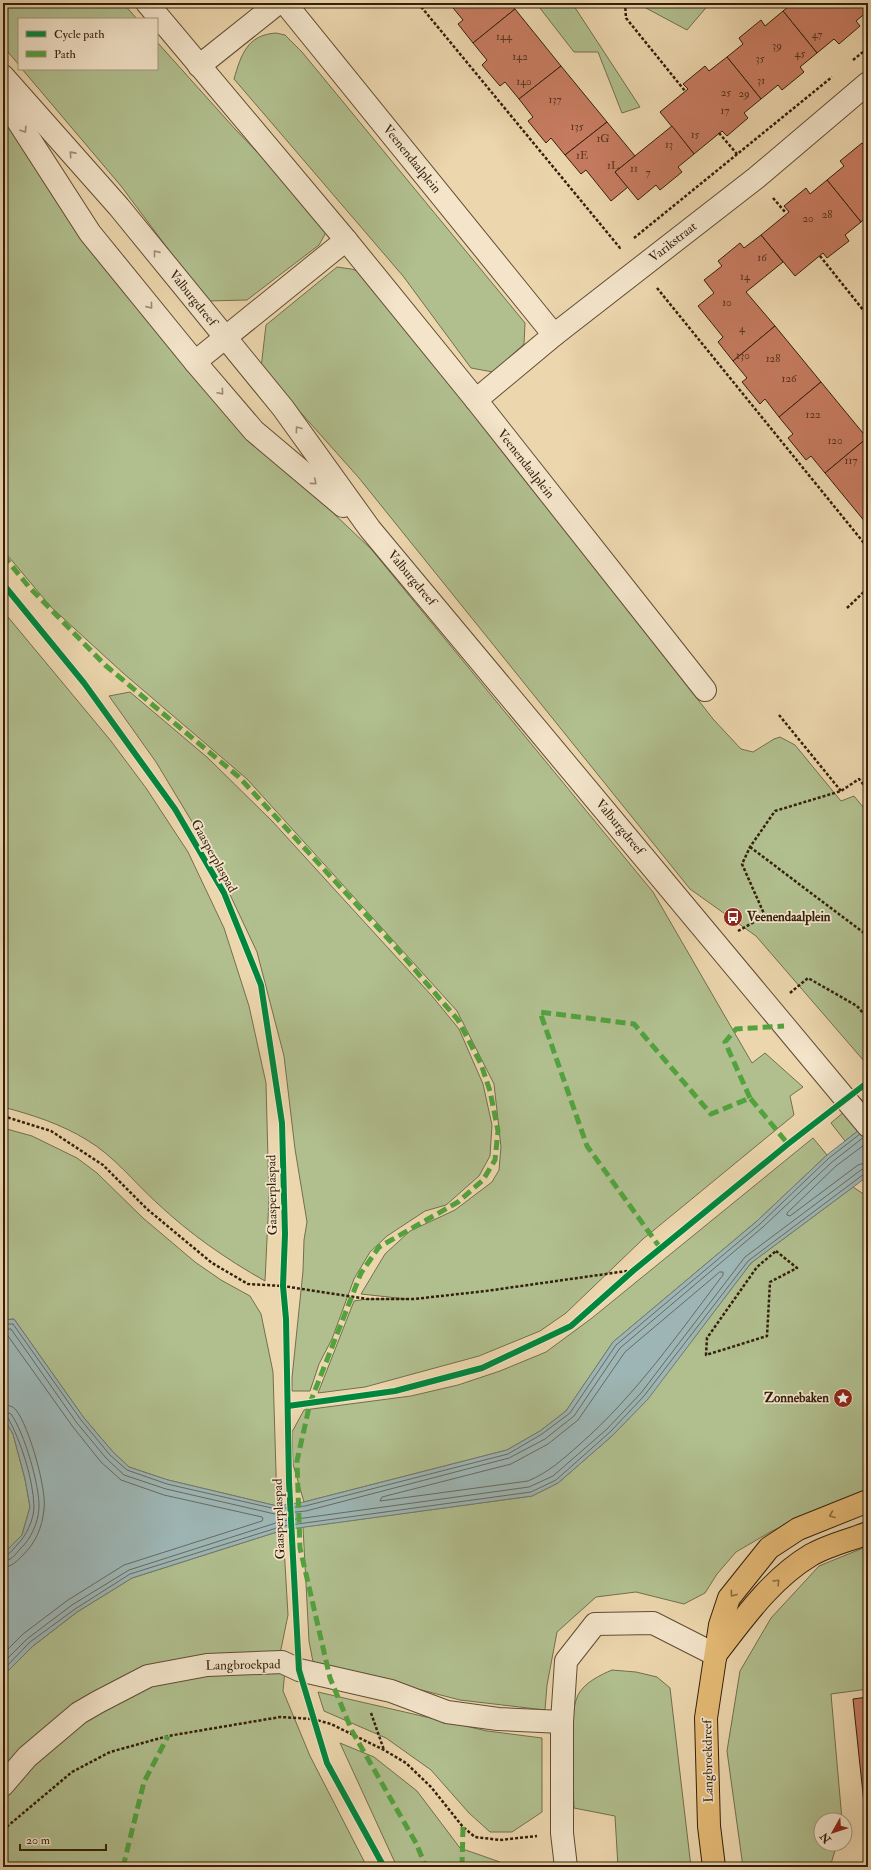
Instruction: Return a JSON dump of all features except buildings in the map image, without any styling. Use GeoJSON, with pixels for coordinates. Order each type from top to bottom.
{"type":"FeatureCollection","features":[{"type":"Feature","properties":{"kind":"main road","name":"Langbroekdreef"},"geometry":{"type":"LineString","coordinates":[[714,1867],[709,1826],[706,1718],[720,1625],[729,1598],[769,1548],[798,1529],[868,1501]]}},
{"type":"Feature","properties":{"kind":"main road","name":"Langbroekdreef"},"geometry":{"type":"LineString","coordinates":[[716,1654],[756,1603],[786,1572],[812,1554],[868,1533]]}},
{"type":"Feature","properties":{"kind":"street","name":"Veenendaalplein"},"geometry":{"type":"LineString","coordinates":[[147,3],[346,240],[476,400],[705,690]]}},
{"type":"Feature","properties":{"kind":"street"},"geometry":{"type":"LineString","coordinates":[[199,66],[278,3]]}},
{"type":"Feature","properties":{"kind":"street","name":"Veenendaalplein"},"geometry":{"type":"LineString","coordinates":[[285,3],[554,335]]}},
{"type":"Feature","properties":{"kind":"street","name":"Valburgdreef"},"geometry":{"type":"LineString","coordinates":[[3,76],[119,207],[283,408],[370,529],[868,1126]]}},
{"type":"Feature","properties":{"kind":"street","name":"Varikstraat"},"geometry":{"type":"LineString","coordinates":[[476,400],[554,335],[756,178],[868,83]]}},
{"type":"Feature","properties":{"kind":"street","name":"Valburgdreef"},"geometry":{"type":"LineString","coordinates":[[3,98],[90,232],[254,431],[370,529]]}},
{"type":"Feature","properties":{"kind":"street"},"geometry":{"type":"LineString","coordinates":[[196,362],[346,240]]}},
{"type":"Feature","properties":{"kind":"street"},"geometry":{"type":"LineString","coordinates":[[566,1867],[562,1833],[562,1722],[566,1661],[595,1624],[653,1623],[716,1654]]}},
{"type":"Feature","properties":{"kind":"street","name":"Langbroekpad"},"geometry":{"type":"LineString","coordinates":[[3,1785],[27,1757],[79,1713],[148,1676],[207,1665],[282,1662],[299,1670],[391,1691],[447,1712],[498,1719],[562,1722]]}},
{"type":"Feature","properties":{"kind":"path"},"geometry":{"type":"LineString","coordinates":[[418,3],[620,248],[626,244]]}},
{"type":"Feature","properties":{"kind":"path"},"geometry":{"type":"LineString","coordinates":[[625,3],[626,18],[685,91]]}},
{"type":"Feature","properties":{"kind":"path"},"geometry":{"type":"LineString","coordinates":[[850,62],[868,48]]}},
{"type":"Feature","properties":{"kind":"path"},"geometry":{"type":"LineString","coordinates":[[632,238],[838,72]]}},
{"type":"Feature","properties":{"kind":"path"},"geometry":{"type":"LineString","coordinates":[[820,256],[868,316]]}},
{"type":"Feature","properties":{"kind":"path"},"geometry":{"type":"LineString","coordinates":[[654,284],[868,548]]}},
{"type":"Feature","properties":{"kind":"path"},"geometry":{"type":"LineString","coordinates":[[847,608],[868,588]]}},
{"type":"Feature","properties":{"kind":"path"},"geometry":{"type":"LineString","coordinates":[[862,593],[868,595]]}},
{"type":"Feature","properties":{"kind":"path"},"geometry":{"type":"LineString","coordinates":[[779,715],[841,791]]}},
{"type":"Feature","properties":{"kind":"path"},"geometry":{"type":"LineString","coordinates":[[717,944],[765,916],[742,864],[750,847],[775,811],[841,791],[859,779],[868,790]]}},
{"type":"Feature","properties":{"kind":"path"},"geometry":{"type":"LineString","coordinates":[[750,847],[868,936]]}},
{"type":"Feature","properties":{"kind":"path"},"geometry":{"type":"LineString","coordinates":[[739,931],[743,937]]}},
{"type":"Feature","properties":{"kind":"path"},"geometry":{"type":"LineString","coordinates":[[788,994],[808,978],[857,1006],[868,1019]]}},
{"type":"Feature","properties":{"kind":"path"},"geometry":{"type":"LineString","coordinates":[[3,1116],[52,1131],[103,1165],[147,1209],[212,1263],[248,1284],[367,1299],[414,1299],[486,1291],[637,1268]]}},
{"type":"Feature","properties":{"kind":"path"},"geometry":{"type":"LineString","coordinates":[[776,1251],[797,1268],[770,1282],[767,1336],[706,1355],[707,1338],[757,1267],[776,1251]]}},
{"type":"Feature","properties":{"kind":"path"},"geometry":{"type":"LineString","coordinates":[[623,1280],[637,1268]]}},
{"type":"Feature","properties":{"kind":"path"},"geometry":{"type":"LineString","coordinates":[[284,1278],[284,1289]]}},
{"type":"Feature","properties":{"kind":"path"},"geometry":{"type":"LineString","coordinates":[[362,1685],[384,1750]]}},
{"type":"Feature","properties":{"kind":"path"},"geometry":{"type":"LineString","coordinates":[[311,1712],[316,1726]]}},
{"type":"Feature","properties":{"kind":"path"},"geometry":{"type":"LineString","coordinates":[[3,1830],[72,1772],[110,1752],[168,1736],[280,1717],[313,1719],[331,1724],[384,1750],[406,1763],[426,1782],[449,1808],[463,1828],[476,1837],[487,1840],[518,1838]]}},
{"type":"Feature","properties":{"kind":"green space"},"geometry":{"type":"Polygon","coordinates":[[[3,3],[123,3],[136,18],[18,18],[18,64],[3,46],[3,3]]]}},
{"type":"Feature","properties":{"kind":"green space"},"geometry":{"type":"Polygon","coordinates":[[[536,3],[572,3],[640,107],[622,113],[598,52],[574,52],[536,3]]]}},
{"type":"Feature","properties":{"kind":"green space"},"geometry":{"type":"Polygon","coordinates":[[[645,3],[710,3],[687,30],[644,7],[645,3]]]}},
{"type":"Feature","properties":{"kind":"green space"},"geometry":{"type":"Polygon","coordinates":[[[276,33],[285,35],[302,52],[525,323],[524,344],[493,372],[471,368],[403,276],[234,79],[239,62],[252,42],[266,35],[276,33]]]}},
{"type":"Feature","properties":{"kind":"green space"},"geometry":{"type":"Polygon","coordinates":[[[158,43],[235,129],[329,227],[319,245],[247,300],[207,301],[121,186],[23,70],[158,70],[158,43]]]}},
{"type":"Feature","properties":{"kind":"green space"},"geometry":{"type":"Polygon","coordinates":[[[3,119],[65,209],[249,433],[371,549],[653,892],[752,1063],[765,1053],[803,1087],[790,1096],[794,1115],[643,1239],[566,1313],[540,1331],[479,1356],[365,1387],[318,1393],[354,1301],[367,1299],[407,1299],[361,1294],[385,1254],[410,1231],[455,1210],[492,1182],[499,1170],[501,1147],[494,1084],[457,1011],[247,779],[123,673],[51,607],[3,550],[3,119]]]}},
{"type":"Feature","properties":{"kind":"green space"},"geometry":{"type":"Polygon","coordinates":[[[337,267],[366,273],[713,719],[741,749],[753,752],[780,737],[795,745],[841,801],[854,796],[868,813],[868,1058],[864,1061],[756,936],[690,889],[359,478],[261,368],[266,325],[337,267]]]}},
{"type":"Feature","properties":{"kind":"green space"},"geometry":{"type":"Polygon","coordinates":[[[3,611],[111,741],[146,788],[188,852],[224,928],[249,1006],[266,1083],[269,1198],[265,1281],[222,1255],[195,1236],[157,1203],[115,1161],[97,1146],[77,1134],[57,1125],[3,1107],[3,611]]]}},
{"type":"Feature","properties":{"kind":"green space"},"geometry":{"type":"Polygon","coordinates":[[[130,692],[208,758],[272,821],[432,996],[459,1029],[483,1084],[492,1125],[490,1156],[479,1176],[446,1205],[425,1211],[387,1236],[370,1252],[354,1279],[332,1339],[319,1364],[310,1391],[292,1391],[303,1271],[304,1240],[307,1222],[295,1149],[284,1056],[257,952],[209,850],[156,762],[109,696],[130,692]]]}},
{"type":"Feature","properties":{"kind":"green space"},"geometry":{"type":"Polygon","coordinates":[[[860,1098],[868,1107],[868,1123],[845,1141],[831,1123],[860,1098]]]}},
{"type":"Feature","properties":{"kind":"green space"},"geometry":{"type":"Polygon","coordinates":[[[3,1128],[32,1136],[77,1158],[97,1173],[143,1218],[195,1262],[221,1280],[250,1296],[261,1314],[273,1372],[277,1506],[168,1480],[129,1467],[113,1452],[84,1418],[14,1319],[3,1320],[3,1128]]]}},
{"type":"Feature","properties":{"kind":"green space"},"geometry":{"type":"Polygon","coordinates":[[[813,1138],[827,1155],[757,1221],[613,1342],[566,1411],[540,1431],[507,1450],[304,1502],[293,1464],[292,1432],[304,1410],[411,1396],[458,1385],[500,1371],[546,1352],[592,1318],[813,1138]]]}},
{"type":"Feature","properties":{"kind":"green space"},"geometry":{"type":"Polygon","coordinates":[[[853,1187],[868,1197],[868,1489],[772,1531],[736,1552],[717,1574],[705,1593],[684,1604],[636,1592],[596,1597],[557,1632],[547,1685],[545,1710],[460,1700],[313,1662],[309,1641],[303,1527],[532,1496],[558,1483],[613,1435],[647,1399],[751,1263],[853,1187]]]}},
{"type":"Feature","properties":{"kind":"green space"},"geometry":{"type":"Polygon","coordinates":[[[3,1417],[13,1434],[25,1479],[30,1507],[22,1535],[3,1554],[3,1417]]]}},
{"type":"Feature","properties":{"kind":"green space"},"geometry":{"type":"Polygon","coordinates":[[[283,1530],[288,1615],[280,1654],[152,1669],[3,1769],[3,1676],[33,1646],[77,1612],[132,1578],[283,1530]]]}},
{"type":"Feature","properties":{"kind":"green space"},"geometry":{"type":"Polygon","coordinates":[[[868,1546],[868,1689],[831,1694],[841,1812],[813,1812],[813,1852],[835,1852],[830,1867],[743,1867],[727,1751],[740,1671],[771,1618],[819,1566],[868,1546]]]}},
{"type":"Feature","properties":{"kind":"green space"},"geometry":{"type":"Polygon","coordinates":[[[285,1670],[283,1691],[310,1756],[367,1867],[3,1867],[3,1792],[16,1777],[110,1703],[168,1680],[222,1671],[285,1670]]]}},
{"type":"Feature","properties":{"kind":"green space"},"geometry":{"type":"Polygon","coordinates":[[[612,1670],[636,1672],[657,1677],[670,1688],[691,1867],[618,1867],[615,1816],[574,1808],[571,1735],[574,1707],[578,1695],[588,1683],[612,1670]]]}},
{"type":"Feature","properties":{"kind":"green space"},"geometry":{"type":"Polygon","coordinates":[[[318,1692],[487,1731],[542,1738],[542,1812],[512,1832],[490,1832],[469,1813],[431,1770],[386,1738],[324,1711],[318,1692]]]}},
{"type":"Feature","properties":{"kind":"green space"},"geometry":{"type":"Polygon","coordinates":[[[340,1743],[374,1757],[417,1791],[460,1848],[500,1862],[503,1867],[397,1867],[340,1743]]]}},
{"type":"Feature","properties":{"kind":"water"},"geometry":{"type":"Polygon","coordinates":[[[868,1123],[868,1176],[751,1263],[648,1399],[613,1435],[558,1483],[532,1496],[283,1530],[132,1578],[77,1612],[33,1646],[3,1676],[3,1554],[22,1535],[30,1507],[25,1479],[13,1434],[3,1417],[3,1320],[14,1319],[84,1418],[113,1452],[129,1467],[168,1480],[277,1506],[304,1502],[507,1450],[540,1431],[566,1411],[613,1342],[757,1221],[827,1155],[868,1123]]]}},
{"type":"Feature","properties":{"kind":"marked path"},"geometry":{"type":"LineString","coordinates":[[3,555],[29,587],[105,665],[239,777],[392,943],[458,1020],[481,1064],[490,1091],[498,1131],[495,1160],[483,1180],[458,1202],[379,1247],[361,1273],[310,1403],[297,1461],[300,1548],[330,1678],[352,1731],[416,1843],[426,1867]]}},
{"type":"Feature","properties":{"kind":"marked path"},"geometry":{"type":"LineString","coordinates":[[661,1249],[587,1146],[540,1012],[634,1024],[711,1114],[750,1098],[788,1144]]}},
{"type":"Feature","properties":{"kind":"marked path"},"geometry":{"type":"LineString","coordinates":[[750,1098],[725,1042],[736,1029],[784,1026]]}},
{"type":"Feature","properties":{"kind":"marked path"},"geometry":{"type":"LineString","coordinates":[[123,1867],[144,1782],[168,1736]]}},
{"type":"Feature","properties":{"kind":"marked path"},"geometry":{"type":"LineString","coordinates":[[462,1867],[463,1827]]}},
{"type":"Feature","properties":{"kind":"cycle path","name":"Gaasperplaspad"},"geometry":{"type":"LineString","coordinates":[[3,584],[84,683],[175,809],[224,893],[261,985],[282,1123],[285,1234],[283,1286],[286,1319],[289,1482],[299,1670],[327,1763],[384,1867]]}},
{"type":"Feature","properties":{"kind":"cycle path"},"geometry":{"type":"LineString","coordinates":[[288,1406],[395,1391],[482,1368],[571,1326],[634,1270],[788,1144],[868,1082]]}},
{"type":"Feature","properties":{"kind":"place","name":"Veenendaalplein"},"geometry":{"type":"Point","coordinates":[733,917]}},
{"type":"Feature","properties":{"kind":"place","name":"Zonnebaken"},"geometry":{"type":"Point","coordinates":[843,1398]}}]}
